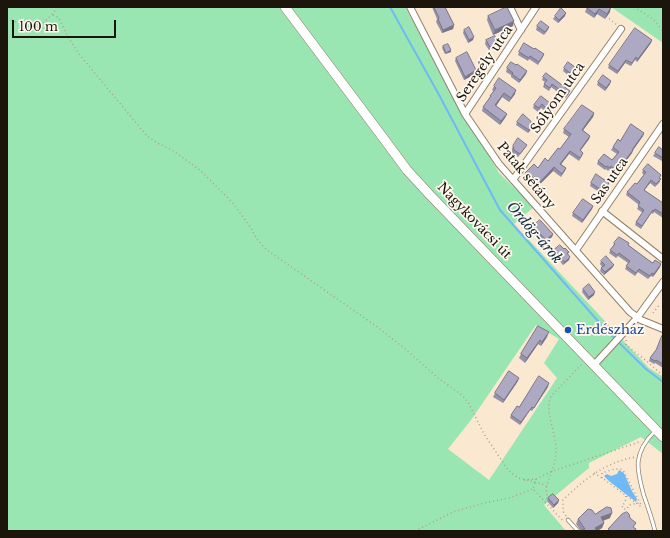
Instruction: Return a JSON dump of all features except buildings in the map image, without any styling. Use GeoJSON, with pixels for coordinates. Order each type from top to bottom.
{"type":"FeatureCollection","features":[{"type":"Feature","properties":{"kind":"street","name":"Nagykovácsi út"},"geometry":{"type":"LineString","coordinates":[[285,7],[412,174],[429,194],[663,437]]}},
{"type":"Feature","properties":{"kind":"street","name":"Patak sétány"},"geometry":{"type":"LineString","coordinates":[[410,7],[465,114],[499,164],[630,312],[637,318],[663,329]]}},
{"type":"Feature","properties":{"kind":"street"},"geometry":{"type":"LineString","coordinates":[[510,7],[521,30]]}},
{"type":"Feature","properties":{"kind":"street","name":"Seregély utca"},"geometry":{"type":"LineString","coordinates":[[465,114],[536,7]]}},
{"type":"Feature","properties":{"kind":"street","name":"Sólyom utca"},"geometry":{"type":"LineString","coordinates":[[513,180],[621,28]]}},
{"type":"Feature","properties":{"kind":"street","name":"Sas utca"},"geometry":{"type":"LineString","coordinates":[[576,250],[663,124]]}},
{"type":"Feature","properties":{"kind":"street"},"geometry":{"type":"LineString","coordinates":[[602,212],[663,259]]}},
{"type":"Feature","properties":{"kind":"street"},"geometry":{"type":"LineString","coordinates":[[591,362],[611,346],[637,318],[663,282]]}},
{"type":"Feature","properties":{"kind":"lane"},"geometry":{"type":"LineString","coordinates":[[655,430],[645,440],[637,465],[646,507],[655,531]]}},
{"type":"Feature","properties":{"kind":"lane"},"geometry":{"type":"LineString","coordinates":[[568,520],[578,531]]}},
{"type":"Feature","properties":{"kind":"path"},"geometry":{"type":"LineString","coordinates":[[7,19],[19,23],[26,28],[38,26],[53,15],[57,7]]}},
{"type":"Feature","properties":{"kind":"path"},"geometry":{"type":"LineString","coordinates":[[634,7],[653,19],[663,31]]}},
{"type":"Feature","properties":{"kind":"path"},"geometry":{"type":"LineString","coordinates":[[53,15],[59,18],[68,37],[80,54],[147,136],[157,143],[172,150],[200,170],[232,202],[247,222],[256,238],[267,250],[376,326],[438,378],[462,395],[468,402],[484,434],[508,470],[522,480],[540,483],[546,487]]}},
{"type":"Feature","properties":{"kind":"path"},"geometry":{"type":"LineString","coordinates":[[606,16],[621,28]]}},
{"type":"Feature","properties":{"kind":"path"},"geometry":{"type":"LineString","coordinates":[[654,313],[660,304]]}},
{"type":"Feature","properties":{"kind":"path"},"geometry":{"type":"LineString","coordinates":[[621,335],[627,339],[626,345],[653,366],[663,376]]}},
{"type":"Feature","properties":{"kind":"path"},"geometry":{"type":"LineString","coordinates":[[545,503],[547,500],[546,487],[553,471],[556,448],[554,432],[548,411],[548,401],[551,395],[560,386],[591,362]]}},
{"type":"Feature","properties":{"kind":"path"},"geometry":{"type":"LineString","coordinates":[[522,480],[536,479],[553,471],[645,440]]}},
{"type":"Feature","properties":{"kind":"path"},"geometry":{"type":"LineString","coordinates":[[568,520],[563,511],[563,500],[583,481],[604,467],[621,460],[639,456]]}},
{"type":"Feature","properties":{"kind":"path"},"geometry":{"type":"LineString","coordinates":[[602,478],[602,473],[617,468],[623,470],[639,501],[646,507]]}},
{"type":"Feature","properties":{"kind":"path"},"geometry":{"type":"LineString","coordinates":[[594,474],[602,478],[641,508],[646,507]]}},
{"type":"Feature","properties":{"kind":"path"},"geometry":{"type":"LineString","coordinates":[[532,489],[536,479]]}},
{"type":"Feature","properties":{"kind":"path"},"geometry":{"type":"LineString","coordinates":[[532,489],[567,526]]}},
{"type":"Feature","properties":{"kind":"path"},"geometry":{"type":"LineString","coordinates":[[415,531],[453,512],[484,503],[509,498],[532,489]]}},
{"type":"Feature","properties":{"kind":"path"},"geometry":{"type":"LineString","coordinates":[[626,496],[625,502],[622,505],[623,508],[628,509],[630,505],[636,504],[639,501]]}},
{"type":"Feature","properties":{"kind":"path"},"geometry":{"type":"LineString","coordinates":[[625,502],[630,505]]}},
{"type":"Feature","properties":{"kind":"green space"},"geometry":{"type":"Polygon","coordinates":[[[7,7],[405,7],[499,173],[534,207],[514,224],[649,368],[663,377],[663,454],[641,437],[589,463],[589,468],[544,505],[566,531],[7,531],[7,7]],[[536,325],[471,420],[448,449],[489,480],[557,378],[544,363],[559,339],[536,325]]]}},
{"type":"Feature","properties":{"kind":"green space"},"geometry":{"type":"Polygon","coordinates":[[[611,7],[663,7],[663,43],[611,7]]]}},
{"type":"Feature","properties":{"kind":"water"},"geometry":{"type":"Polygon","coordinates":[[[619,470],[624,473],[637,499],[636,502],[604,476],[607,474],[611,476],[617,474],[619,470]]]}},
{"type":"Feature","properties":{"kind":"waterway","name":"Ördög-árok"},"geometry":{"type":"LineString","coordinates":[[390,7],[438,93],[500,210],[605,329],[646,369],[663,382]]}},
{"type":"Feature","properties":{"kind":"place","name":"Erdészház"},"geometry":{"type":"Point","coordinates":[568,330]}}]}
